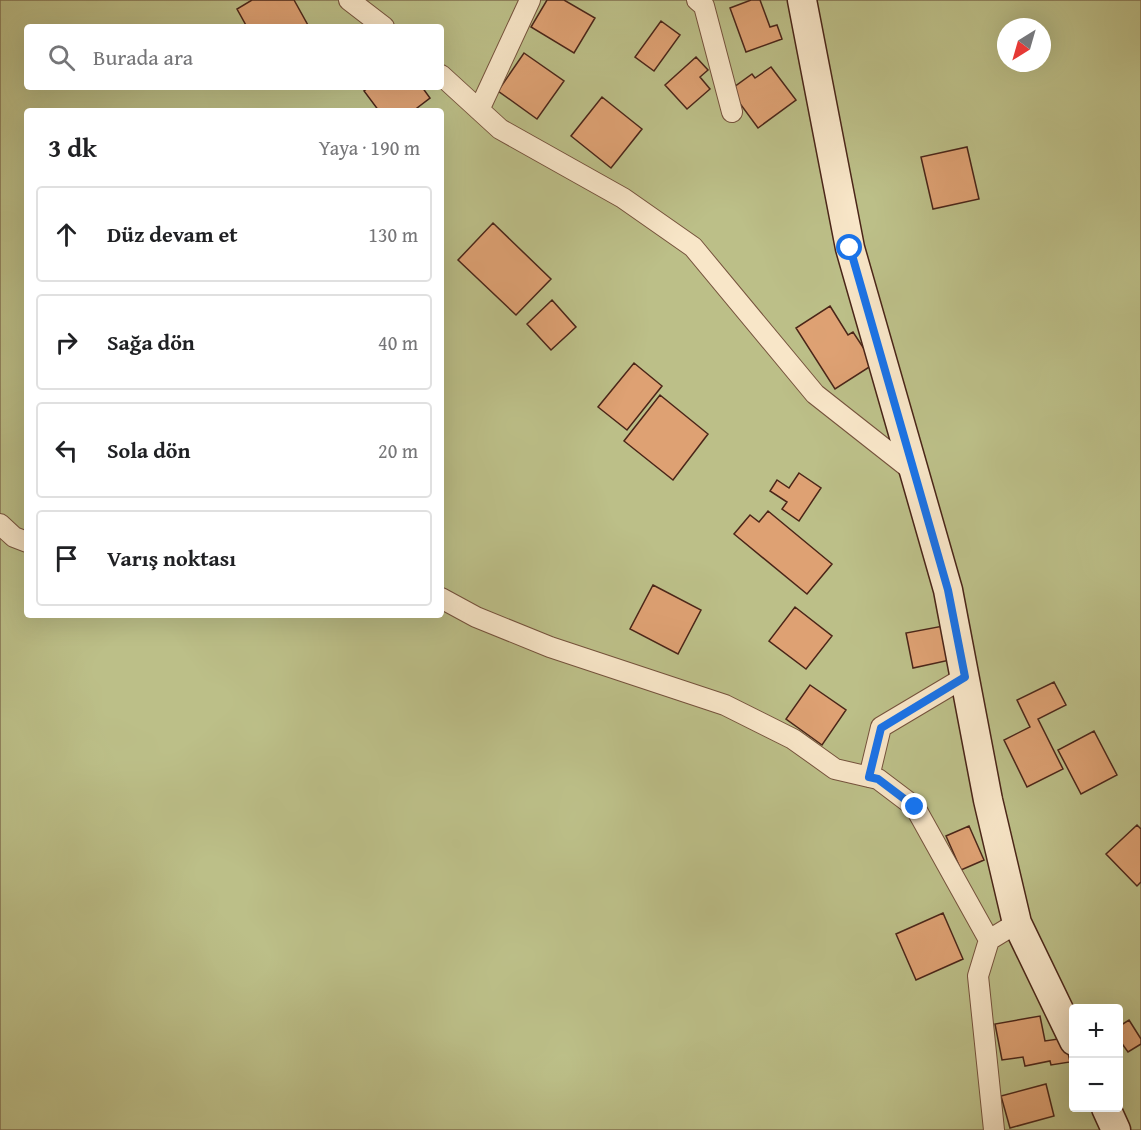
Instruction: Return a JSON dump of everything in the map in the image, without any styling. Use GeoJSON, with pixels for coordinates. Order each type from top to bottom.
{"type":"FeatureCollection","features":[{"type":"Feature","properties":{"kind":"street"},"geometry":{"type":"LineString","coordinates":[[349,0],[380,24]]}},
{"type":"Feature","properties":{"kind":"street"},"geometry":{"type":"LineString","coordinates":[[479,110],[530,0]]}},
{"type":"Feature","properties":{"kind":"street"},"geometry":{"type":"LineString","coordinates":[[697,0],[704,6],[732,112]]}},
{"type":"Feature","properties":{"kind":"street"},"geometry":{"type":"LineString","coordinates":[[802,0],[850,248],[948,590],[988,800],[1017,923],[1069,1031]]}},
{"type":"Feature","properties":{"kind":"street"},"geometry":{"type":"LineString","coordinates":[[444,78],[500,129],[623,198],[693,247],[814,394],[914,472]]}},
{"type":"Feature","properties":{"kind":"street"},"geometry":{"type":"LineString","coordinates":[[0,524],[14,537],[24,541]]}},
{"type":"Feature","properties":{"kind":"street"},"geometry":{"type":"LineString","coordinates":[[444,600],[476,617],[550,647],[725,705],[793,739],[835,768],[878,779],[915,807],[989,940]]}},
{"type":"Feature","properties":{"kind":"street"},"geometry":{"type":"LineString","coordinates":[[869,777],[881,728],[965,677]]}},
{"type":"Feature","properties":{"kind":"street"},"geometry":{"type":"LineString","coordinates":[[994,1130],[978,976],[989,940],[1017,923]]}},
{"type":"Feature","properties":{"kind":"street"},"geometry":{"type":"LineString","coordinates":[[1108,1112],[1116,1130]]}},
{"type":"Feature","properties":{"kind":"green space"},"geometry":{"type":"Polygon","coordinates":[[[0,0],[1141,0],[1141,1130],[0,1130],[0,0]]]}},
{"type":"Feature","properties":{"kind":"building"},"geometry":{"type":"Polygon","coordinates":[[[252,0],[294,0],[307,24],[245,24],[237,9],[252,0]]]}},
{"type":"Feature","properties":{"kind":"building"},"geometry":{"type":"Polygon","coordinates":[[[547,0],[564,0],[595,18],[574,53],[531,27],[547,0]]]}},
{"type":"Feature","properties":{"kind":"building"},"geometry":{"type":"Polygon","coordinates":[[[751,0],[760,0],[770,27],[777,25],[782,39],[746,52],[730,8],[751,0]]]}},
{"type":"Feature","properties":{"kind":"building"},"geometry":{"type":"Polygon","coordinates":[[[661,21],[680,35],[654,71],[635,57],[661,21]]]}},
{"type":"Feature","properties":{"kind":"building"},"geometry":{"type":"Polygon","coordinates":[[[524,53],[564,81],[537,119],[498,91],[524,53]]]}},
{"type":"Feature","properties":{"kind":"building"},"geometry":{"type":"Polygon","coordinates":[[[696,57],[708,70],[700,77],[710,89],[687,109],[665,85],[696,57]]]}},
{"type":"Feature","properties":{"kind":"building"},"geometry":{"type":"Polygon","coordinates":[[[771,67],[796,100],[758,128],[730,90],[752,74],[755,78],[771,67]]]}},
{"type":"Feature","properties":{"kind":"building"},"geometry":{"type":"Polygon","coordinates":[[[424,90],[430,98],[417,108],[377,108],[364,91],[424,90]]]}},
{"type":"Feature","properties":{"kind":"building"},"geometry":{"type":"Polygon","coordinates":[[[602,97],[642,129],[611,168],[571,136],[602,97]]]}},
{"type":"Feature","properties":{"kind":"building"},"geometry":{"type":"Polygon","coordinates":[[[967,147],[979,199],[933,209],[921,157],[967,147]]]}},
{"type":"Feature","properties":{"kind":"building"},"geometry":{"type":"Polygon","coordinates":[[[493,223],[551,279],[516,315],[458,260],[493,223]]]}},
{"type":"Feature","properties":{"kind":"building"},"geometry":{"type":"Polygon","coordinates":[[[552,300],[576,327],[551,350],[527,324],[552,300]]]}},
{"type":"Feature","properties":{"kind":"building"},"geometry":{"type":"Polygon","coordinates":[[[830,306],[848,335],[853,332],[874,364],[835,389],[796,328],[830,306]]]}},
{"type":"Feature","properties":{"kind":"building"},"geometry":{"type":"Polygon","coordinates":[[[634,363],[662,386],[627,430],[598,407],[634,363]]]}},
{"type":"Feature","properties":{"kind":"building"},"geometry":{"type":"Polygon","coordinates":[[[660,395],[708,434],[673,480],[624,441],[660,395]]]}},
{"type":"Feature","properties":{"kind":"building"},"geometry":{"type":"Polygon","coordinates":[[[799,473],[821,488],[799,521],[782,509],[787,502],[770,491],[777,480],[789,488],[799,473]]]}},
{"type":"Feature","properties":{"kind":"building"},"geometry":{"type":"Polygon","coordinates":[[[768,511],[832,564],[807,594],[734,534],[750,515],[759,522],[768,511]]]}},
{"type":"Feature","properties":{"kind":"building"},"geometry":{"type":"Polygon","coordinates":[[[653,585],[701,610],[678,654],[630,629],[653,585]]]}},
{"type":"Feature","properties":{"kind":"building"},"geometry":{"type":"Polygon","coordinates":[[[795,607],[832,636],[806,669],[769,641],[795,607]]]}},
{"type":"Feature","properties":{"kind":"building"},"geometry":{"type":"Polygon","coordinates":[[[943,626],[950,660],[913,668],[906,633],[943,626]]]}},
{"type":"Feature","properties":{"kind":"building"},"geometry":{"type":"Polygon","coordinates":[[[1054,682],[1066,705],[1038,719],[1063,769],[1027,787],[1004,740],[1030,727],[1017,700],[1054,682]]]}},
{"type":"Feature","properties":{"kind":"building"},"geometry":{"type":"Polygon","coordinates":[[[810,685],[846,710],[822,745],[786,719],[810,685]]]}},
{"type":"Feature","properties":{"kind":"building"},"geometry":{"type":"Polygon","coordinates":[[[1094,731],[1117,775],[1081,794],[1058,750],[1094,731]]]}},
{"type":"Feature","properties":{"kind":"building"},"geometry":{"type":"Polygon","coordinates":[[[1137,825],[1141,829],[1141,882],[1137,886],[1106,854],[1137,825]]]}},
{"type":"Feature","properties":{"kind":"building"},"geometry":{"type":"Polygon","coordinates":[[[969,826],[984,860],[961,870],[946,836],[969,826]]]}},
{"type":"Feature","properties":{"kind":"building"},"geometry":{"type":"Polygon","coordinates":[[[943,913],[963,959],[916,980],[896,934],[943,913]]]}},
{"type":"Feature","properties":{"kind":"building"},"geometry":{"type":"Polygon","coordinates":[[[1040,1016],[1045,1041],[1065,1038],[1069,1062],[1051,1065],[1050,1061],[1025,1066],[1023,1057],[1002,1060],[995,1024],[1040,1016]]]}},
{"type":"Feature","properties":{"kind":"building"},"geometry":{"type":"Polygon","coordinates":[[[1129,1020],[1141,1039],[1141,1044],[1128,1052],[1123,1045],[1123,1024],[1129,1020]]]}},
{"type":"Feature","properties":{"kind":"building"},"geometry":{"type":"Polygon","coordinates":[[[1046,1084],[1054,1116],[1010,1128],[1001,1096],[1046,1084]]]}},
{"type":"Feature","properties":{"kind":"route"},"geometry":{"type":"LineString","coordinates":[[850,248],[948,590],[965,677],[881,728],[869,777],[878,779],[915,807]]}}]}
